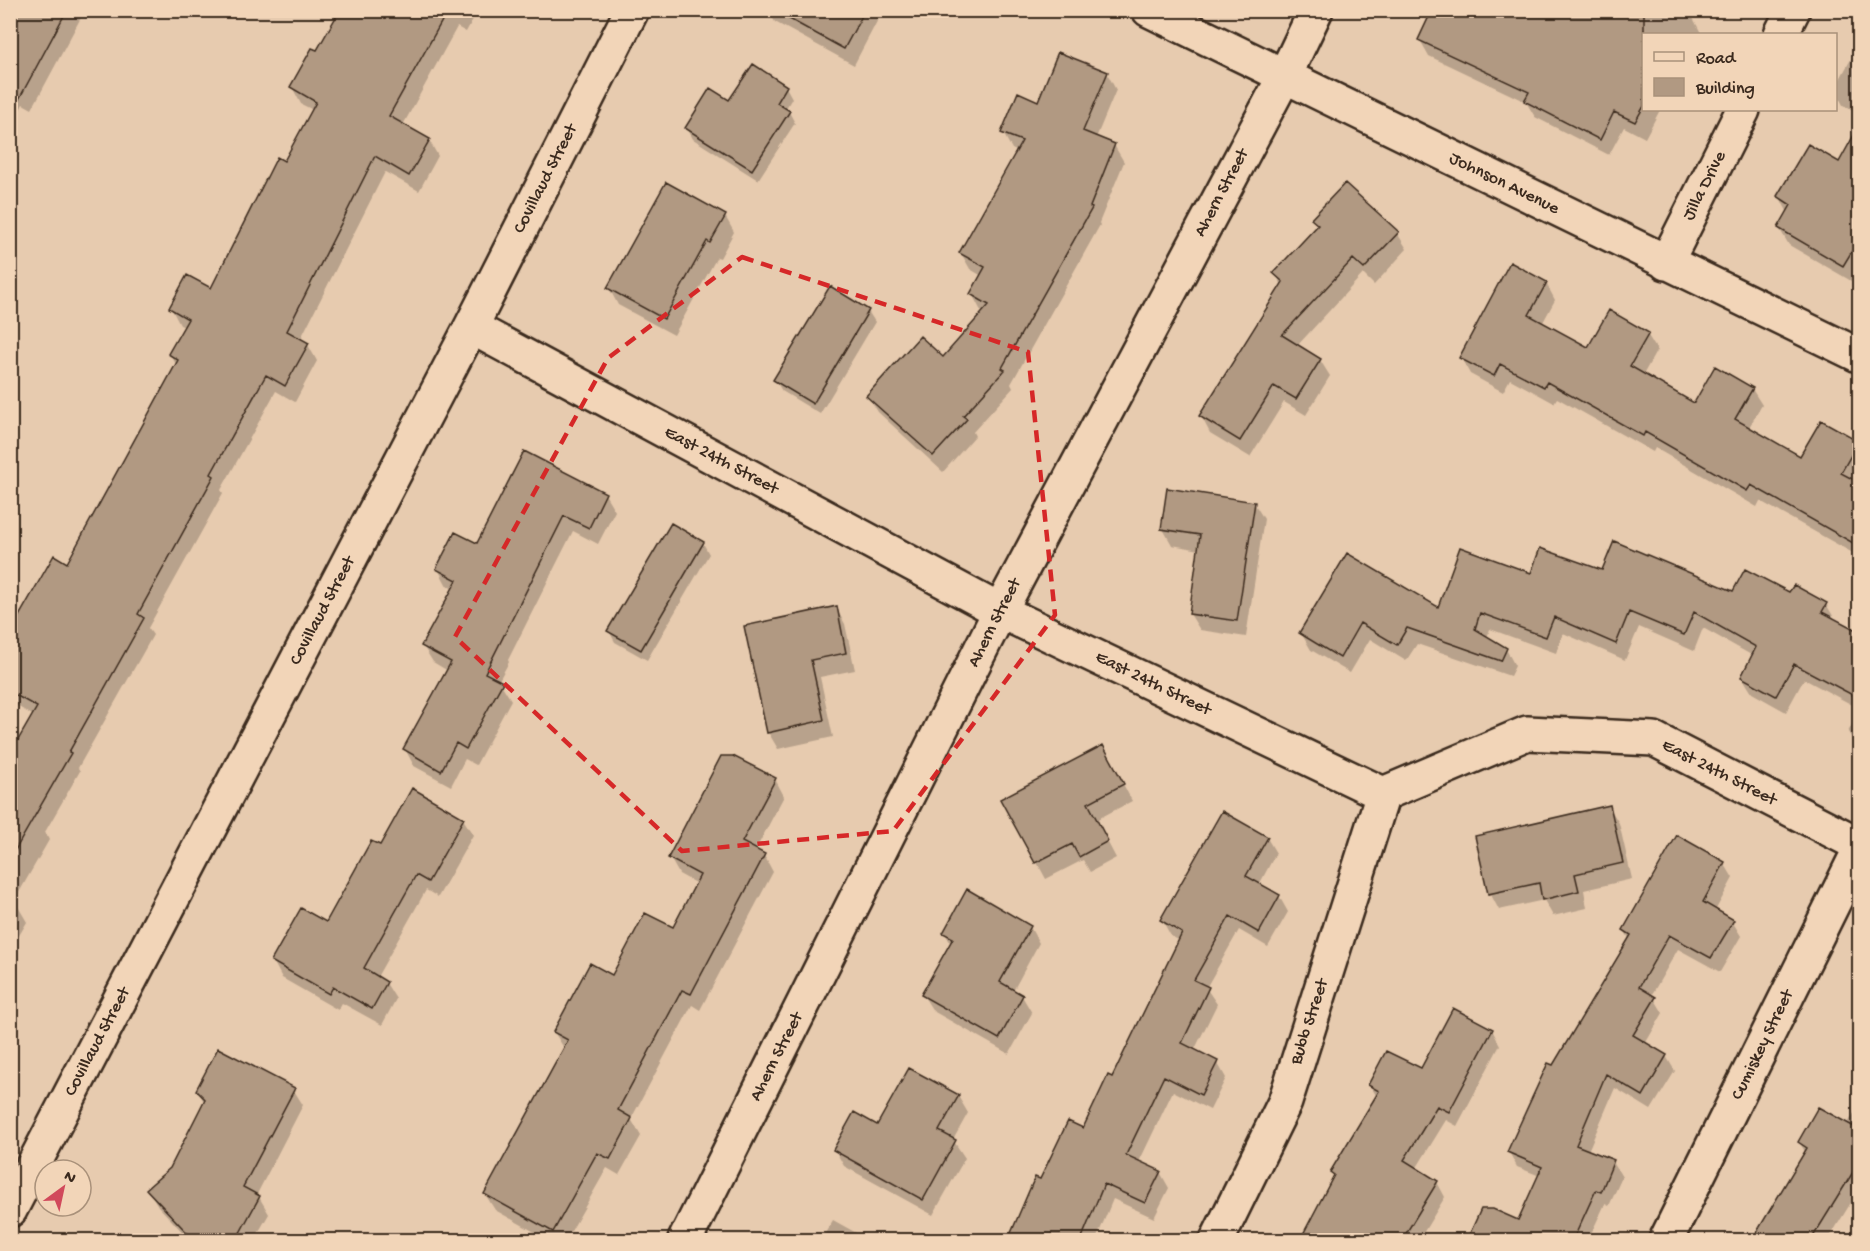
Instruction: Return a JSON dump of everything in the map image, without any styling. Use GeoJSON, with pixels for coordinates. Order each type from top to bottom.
{"type":"FeatureCollection","features":[{"type":"Feature","properties":{"kind":"street","name":"Covillaud Street"},"geometry":{"type":"LineString","coordinates":[[10,1210],[471,327],[632,10]]}},
{"type":"Feature","properties":{"kind":"street","name":"Johnson Avenue"},"geometry":{"type":"LineString","coordinates":[[1149,10],[1860,356]]}},
{"type":"Feature","properties":{"kind":"street","name":"Ahern Street"},"geometry":{"type":"LineString","coordinates":[[685,1240],[1000,610],[1284,77],[1317,10]]}},
{"type":"Feature","properties":{"kind":"street"},"geometry":{"type":"LineString","coordinates":[[1782,33],[1793,10]]}},
{"type":"Feature","properties":{"kind":"street","name":"Jilla Drive"},"geometry":{"type":"LineString","coordinates":[[1666,263],[1742,111]]}},
{"type":"Feature","properties":{"kind":"street","name":"East 24th Street"},"geometry":{"type":"LineString","coordinates":[[471,327],[1000,610],[1383,794],[1527,733],[1654,739],[1860,847]]}},
{"type":"Feature","properties":{"kind":"street","name":"Bubb Street"},"geometry":{"type":"LineString","coordinates":[[1216,1240],[1285,1102],[1383,794]]}},
{"type":"Feature","properties":{"kind":"street","name":"Cumiskey Street"},"geometry":{"type":"LineString","coordinates":[[1666,1240],[1860,847]]}},
{"type":"Feature","properties":{"kind":"highlighted area"},"geometry":{"type":"Polygon","coordinates":[[[742,257],[1028,352],[1055,615],[893,831],[682,851],[455,637],[608,358],[742,257]]]}},
{"type":"Feature","properties":{"kind":"building"},"geometry":{"type":"Polygon","coordinates":[[[10,10],[67,10],[10,116],[10,10]]]}},
{"type":"Feature","properties":{"kind":"building"},"geometry":{"type":"Polygon","coordinates":[[[340,10],[448,10],[389,116],[430,139],[409,176],[375,156],[287,331],[309,343],[285,386],[266,375],[211,474],[214,476],[138,614],[144,618],[69,752],[71,753],[10,859],[10,754],[37,707],[10,692],[10,632],[54,555],[67,563],[178,360],[168,354],[188,319],[169,308],[187,275],[211,288],[277,157],[284,161],[316,102],[290,87],[312,48],[317,50],[340,10]]]}},
{"type":"Feature","properties":{"kind":"building"},"geometry":{"type":"Polygon","coordinates":[[[773,10],[865,10],[844,49],[773,10]]]}},
{"type":"Feature","properties":{"kind":"building"},"geometry":{"type":"Polygon","coordinates":[[[1432,10],[1644,10],[1642,110],[1635,122],[1614,112],[1600,140],[1524,101],[1529,92],[1418,40],[1432,10]]]}},
{"type":"Feature","properties":{"kind":"building"},"geometry":{"type":"Polygon","coordinates":[[[1058,52],[1108,72],[1083,131],[1115,144],[1090,207],[1092,208],[1002,368],[1005,370],[963,416],[967,419],[933,456],[866,396],[920,336],[943,357],[989,305],[970,294],[985,267],[959,253],[1022,141],[1001,133],[1018,92],[1038,101],[1058,52]]]}},
{"type":"Feature","properties":{"kind":"building"},"geometry":{"type":"Polygon","coordinates":[[[753,64],[787,86],[777,103],[790,111],[752,170],[685,128],[710,88],[729,100],[753,64]]]}},
{"type":"Feature","properties":{"kind":"building"},"geometry":{"type":"Polygon","coordinates":[[[1860,124],[1860,238],[1843,266],[1778,228],[1791,205],[1777,196],[1808,144],[1839,162],[1860,124]]]}},
{"type":"Feature","properties":{"kind":"building"},"geometry":{"type":"Polygon","coordinates":[[[666,182],[726,215],[710,243],[707,241],[664,319],[607,288],[666,182]]]}},
{"type":"Feature","properties":{"kind":"building"},"geometry":{"type":"Polygon","coordinates":[[[1345,183],[1399,232],[1364,269],[1353,259],[1282,335],[1321,359],[1296,399],[1274,386],[1240,441],[1199,416],[1283,282],[1273,273],[1318,225],[1311,219],[1345,183]]]}},
{"type":"Feature","properties":{"kind":"building"},"geometry":{"type":"Polygon","coordinates":[[[1510,262],[1547,282],[1529,315],[1588,347],[1609,310],[1649,333],[1630,366],[1694,403],[1715,366],[1753,388],[1735,419],[1800,456],[1821,420],[1859,441],[1841,473],[1860,483],[1860,547],[1751,485],[1747,491],[1645,432],[1643,436],[1547,382],[1544,387],[1500,364],[1494,376],[1459,358],[1510,262]]]}},
{"type":"Feature","properties":{"kind":"building"},"geometry":{"type":"Polygon","coordinates":[[[830,286],[869,310],[813,404],[773,380],[830,286]]]}},
{"type":"Feature","properties":{"kind":"building"},"geometry":{"type":"Polygon","coordinates":[[[524,451],[606,493],[589,528],[564,516],[485,673],[503,682],[466,749],[456,743],[441,771],[403,749],[451,662],[421,646],[457,580],[436,569],[455,532],[477,543],[524,451]]]}},
{"type":"Feature","properties":{"kind":"building"},"geometry":{"type":"Polygon","coordinates":[[[1167,488],[1255,502],[1237,621],[1189,614],[1200,535],[1161,529],[1167,488]]]}},
{"type":"Feature","properties":{"kind":"building"},"geometry":{"type":"Polygon","coordinates":[[[671,523],[704,542],[641,650],[607,631],[671,523]]]}},
{"type":"Feature","properties":{"kind":"building"},"geometry":{"type":"Polygon","coordinates":[[[1614,541],[1733,591],[1745,569],[1789,592],[1794,585],[1827,603],[1822,612],[1860,632],[1860,699],[1794,664],[1776,696],[1741,677],[1756,647],[1694,612],[1684,635],[1629,612],[1616,644],[1554,617],[1546,637],[1480,613],[1475,629],[1507,648],[1501,661],[1407,628],[1397,645],[1360,623],[1340,658],[1299,633],[1347,553],[1438,607],[1460,547],[1531,573],[1540,548],[1602,570],[1614,541]]]}},
{"type":"Feature","properties":{"kind":"building"},"geometry":{"type":"Polygon","coordinates":[[[837,606],[846,653],[811,660],[824,720],[767,733],[744,626],[837,606]]]}},
{"type":"Feature","properties":{"kind":"building"},"geometry":{"type":"Polygon","coordinates":[[[1103,745],[1124,784],[1088,803],[1108,841],[1079,857],[1072,844],[1035,863],[1000,799],[1103,745]]]}},
{"type":"Feature","properties":{"kind":"building"},"geometry":{"type":"Polygon","coordinates":[[[721,756],[733,756],[776,778],[742,842],[765,854],[691,994],[682,990],[618,1110],[632,1118],[610,1159],[597,1153],[553,1232],[484,1194],[568,1040],[553,1032],[590,963],[612,975],[645,913],[673,927],[700,875],[668,858],[721,756]]]}},
{"type":"Feature","properties":{"kind":"building"},"geometry":{"type":"Polygon","coordinates":[[[412,788],[464,818],[428,882],[416,875],[364,968],[387,982],[372,1009],[333,987],[329,994],[271,961],[301,908],[326,922],[371,841],[380,845],[412,788]]]}},
{"type":"Feature","properties":{"kind":"building"},"geometry":{"type":"Polygon","coordinates":[[[1610,805],[1623,863],[1575,874],[1579,891],[1542,900],[1539,883],[1488,894],[1475,836],[1610,805]]]}},
{"type":"Feature","properties":{"kind":"building"},"geometry":{"type":"Polygon","coordinates":[[[1222,811],[1268,837],[1246,876],[1280,895],[1259,933],[1230,916],[1194,980],[1209,987],[1182,1043],[1218,1061],[1201,1095],[1164,1076],[1126,1155],[1161,1171],[1145,1203],[1104,1184],[1081,1240],[1008,1240],[1035,1177],[1040,1179],[1068,1121],[1083,1128],[1108,1075],[1112,1077],[1182,933],[1160,920],[1222,811]]]}},
{"type":"Feature","properties":{"kind":"building"},"geometry":{"type":"Polygon","coordinates":[[[1677,835],[1725,862],[1703,902],[1734,920],[1711,958],[1669,935],[1639,987],[1656,997],[1633,1035],[1667,1055],[1643,1096],[1606,1074],[1576,1145],[1614,1160],[1601,1192],[1596,1190],[1573,1240],[1467,1240],[1481,1209],[1493,1209],[1518,1220],[1542,1167],[1507,1152],[1548,1063],[1553,1065],[1631,935],[1623,930],[1677,835]]]}},
{"type":"Feature","properties":{"kind":"building"},"geometry":{"type":"Polygon","coordinates":[[[967,889],[1031,926],[1000,982],[1023,995],[999,1039],[921,995],[953,938],[943,933],[967,889]]]}},
{"type":"Feature","properties":{"kind":"building"},"geometry":{"type":"Polygon","coordinates":[[[1453,1008],[1493,1029],[1449,1112],[1437,1106],[1404,1160],[1438,1181],[1402,1240],[1300,1240],[1334,1175],[1330,1172],[1379,1091],[1368,1085],[1386,1051],[1421,1068],[1453,1008]]]}},
{"type":"Feature","properties":{"kind":"building"},"geometry":{"type":"Polygon","coordinates":[[[218,1048],[295,1088],[243,1187],[260,1196],[236,1240],[194,1240],[146,1189],[170,1168],[205,1099],[196,1090],[218,1048]]]}},
{"type":"Feature","properties":{"kind":"building"},"geometry":{"type":"Polygon","coordinates":[[[909,1068],[959,1095],[939,1131],[956,1140],[923,1200],[833,1150],[854,1112],[877,1125],[909,1068]]]}},
{"type":"Feature","properties":{"kind":"building"},"geometry":{"type":"Polygon","coordinates":[[[1818,1107],[1860,1130],[1860,1161],[1811,1240],[1752,1240],[1807,1148],[1798,1142],[1818,1107]]]}}]}
